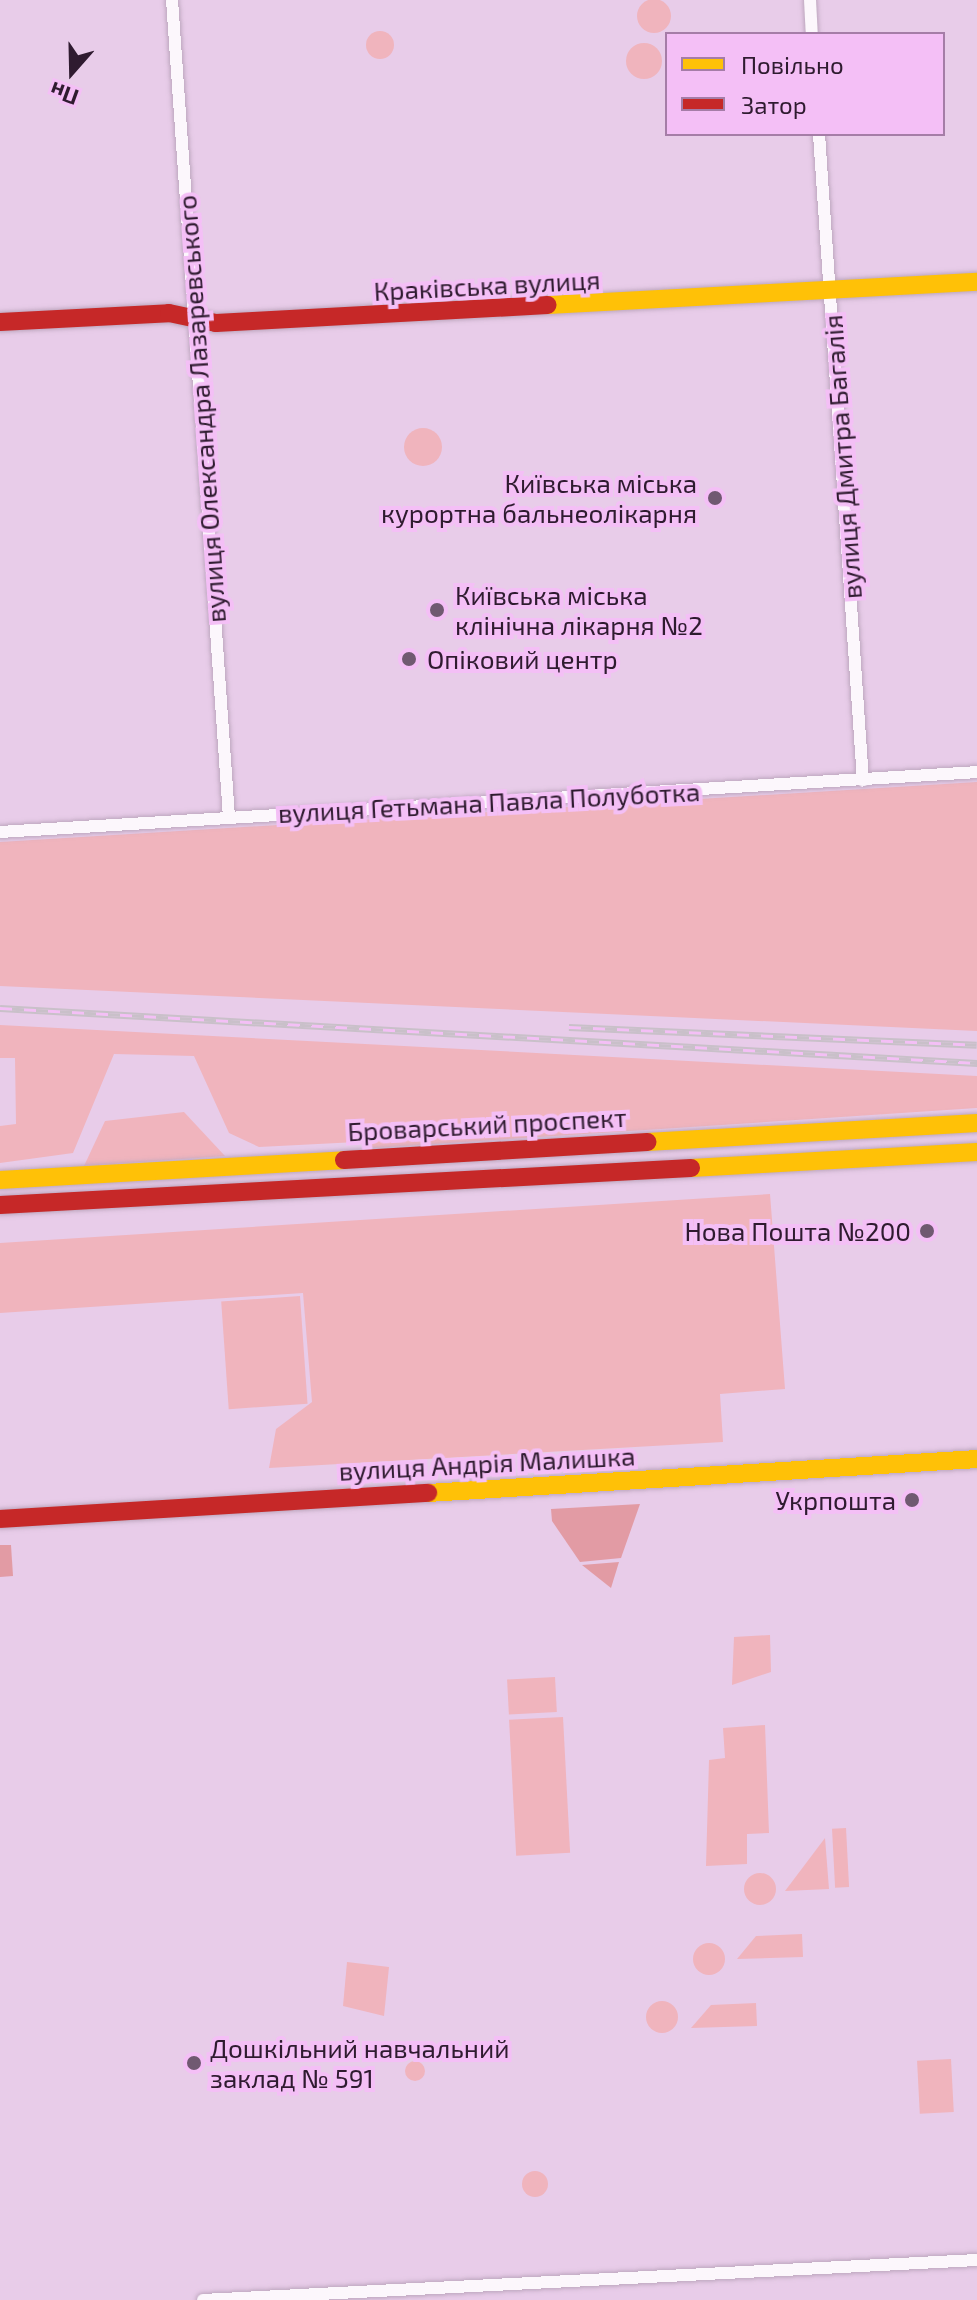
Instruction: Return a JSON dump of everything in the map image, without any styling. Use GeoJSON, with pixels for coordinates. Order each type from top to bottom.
{"type":"FeatureCollection","features":[{"type":"Feature","properties":{"kind":"street","name":"вулиця Олександра Лазаревського"},"geometry":{"type":"LineString","coordinates":[[172,0],[229,817]]}},
{"type":"Feature","properties":{"kind":"street"},"geometry":{"type":"LineString","coordinates":[[810,0],[812,32]]}},
{"type":"Feature","properties":{"kind":"street","name":"вулиця Дмитра Багалія"},"geometry":{"type":"LineString","coordinates":[[819,136],[863,781]]}},
{"type":"Feature","properties":{"kind":"street","name":"Краківська вулиця"},"geometry":{"type":"LineString","coordinates":[[0,322],[194,317],[231,323],[977,282]]}},
{"type":"Feature","properties":{"kind":"street","name":"вулиця Гетьмана Павла Полуботка"},"geometry":{"type":"LineString","coordinates":[[0,832],[977,772]]}},
{"type":"Feature","properties":{"kind":"street","name":"Броварський проспект"},"geometry":{"type":"LineString","coordinates":[[0,1180],[977,1123]]}},
{"type":"Feature","properties":{"kind":"street","name":"Броварський проспект"},"geometry":{"type":"LineString","coordinates":[[0,1205],[977,1152]]}},
{"type":"Feature","properties":{"kind":"street","name":"вулиця Андрія Малишка"},"geometry":{"type":"LineString","coordinates":[[0,1519],[977,1459]]}},
{"type":"Feature","properties":{"kind":"street"},"geometry":{"type":"LineString","coordinates":[[203,2300],[977,2260]]}},
{"type":"Feature","properties":{"kind":"shaded area"},"geometry":{"type":"Polygon","coordinates":[[[654,-1],[666,4],[671,16],[666,28],[654,33],[642,28],[637,16],[642,4],[654,-1]]]}},
{"type":"Feature","properties":{"kind":"shaded area"},"geometry":{"type":"Polygon","coordinates":[[[380,31],[390,35],[394,45],[390,55],[380,59],[370,55],[366,45],[370,35],[380,31]]]}},
{"type":"Feature","properties":{"kind":"shaded area"},"geometry":{"type":"Polygon","coordinates":[[[644,43],[657,48],[662,61],[657,74],[644,79],[631,74],[626,61],[631,48],[644,43]]]}},
{"type":"Feature","properties":{"kind":"shaded area"},"geometry":{"type":"Polygon","coordinates":[[[423,428],[437,433],[442,447],[437,461],[423,466],[409,461],[404,447],[409,433],[423,428]]]}},
{"type":"Feature","properties":{"kind":"shaded area"},"geometry":{"type":"Polygon","coordinates":[[[977,782],[977,1031],[0,986],[0,842],[977,782]]]}},
{"type":"Feature","properties":{"kind":"shaded area"},"geometry":{"type":"Polygon","coordinates":[[[0,1025],[977,1076],[977,1108],[374,1148],[357,1142],[259,1147],[229,1133],[194,1056],[114,1054],[73,1153],[0,1163],[0,1126],[16,1124],[15,1058],[0,1058],[0,1025]]]}},
{"type":"Feature","properties":{"kind":"shaded area"},"geometry":{"type":"Polygon","coordinates":[[[184,1112],[225,1156],[84,1166],[105,1121],[184,1112]]]}},
{"type":"Feature","properties":{"kind":"shaded area"},"geometry":{"type":"Polygon","coordinates":[[[770,1194],[785,1389],[720,1394],[723,1442],[269,1468],[276,1429],[312,1402],[303,1293],[0,1313],[0,1243],[770,1194]]]}},
{"type":"Feature","properties":{"kind":"shaded area"},"geometry":{"type":"Polygon","coordinates":[[[300,1296],[308,1404],[229,1409],[221,1302],[300,1296]]]}},
{"type":"Feature","properties":{"kind":"shaded area"},"geometry":{"type":"Polygon","coordinates":[[[640,1504],[621,1558],[580,1562],[552,1521],[551,1509],[640,1504]]]}},
{"type":"Feature","properties":{"kind":"shaded area"},"geometry":{"type":"Polygon","coordinates":[[[0,1545],[11,1545],[13,1576],[0,1577],[0,1545]]]}},
{"type":"Feature","properties":{"kind":"shaded area"},"geometry":{"type":"Polygon","coordinates":[[[619,1562],[611,1588],[582,1565],[619,1562]]]}},
{"type":"Feature","properties":{"kind":"shaded area"},"geometry":{"type":"Polygon","coordinates":[[[770,1635],[771,1672],[732,1685],[734,1637],[770,1635]]]}},
{"type":"Feature","properties":{"kind":"shaded area"},"geometry":{"type":"Polygon","coordinates":[[[555,1677],[557,1712],[509,1714],[507,1680],[555,1677]]]}},
{"type":"Feature","properties":{"kind":"shaded area"},"geometry":{"type":"Polygon","coordinates":[[[563,1717],[570,1853],[516,1856],[509,1720],[563,1717]]]}},
{"type":"Feature","properties":{"kind":"shaded area"},"geometry":{"type":"Polygon","coordinates":[[[765,1725],[769,1833],[747,1834],[747,1864],[706,1866],[709,1760],[725,1758],[723,1728],[765,1725]]]}},
{"type":"Feature","properties":{"kind":"shaded area"},"geometry":{"type":"Polygon","coordinates":[[[846,1828],[849,1887],[835,1888],[832,1829],[846,1828]]]}},
{"type":"Feature","properties":{"kind":"shaded area"},"geometry":{"type":"Polygon","coordinates":[[[825,1838],[829,1889],[785,1891],[825,1838]]]}},
{"type":"Feature","properties":{"kind":"shaded area"},"geometry":{"type":"Polygon","coordinates":[[[760,1873],[771,1878],[776,1889],[771,1900],[760,1905],[749,1900],[744,1889],[749,1878],[760,1873]]]}},
{"type":"Feature","properties":{"kind":"shaded area"},"geometry":{"type":"Polygon","coordinates":[[[802,1934],[803,1957],[737,1959],[756,1936],[802,1934]]]}},
{"type":"Feature","properties":{"kind":"shaded area"},"geometry":{"type":"Polygon","coordinates":[[[709,1943],[720,1948],[725,1959],[720,1970],[709,1975],[698,1970],[693,1959],[698,1948],[709,1943]]]}},
{"type":"Feature","properties":{"kind":"shaded area"},"geometry":{"type":"Polygon","coordinates":[[[347,1962],[389,1967],[384,2016],[343,2006],[347,1962]]]}},
{"type":"Feature","properties":{"kind":"shaded area"},"geometry":{"type":"Polygon","coordinates":[[[662,2001],[673,2006],[678,2017],[673,2028],[662,2033],[651,2028],[646,2017],[651,2006],[662,2001]]]}},
{"type":"Feature","properties":{"kind":"shaded area"},"geometry":{"type":"Polygon","coordinates":[[[756,2003],[757,2026],[691,2028],[711,2005],[756,2003]]]}},
{"type":"Feature","properties":{"kind":"shaded area"},"geometry":{"type":"Polygon","coordinates":[[[951,2059],[954,2112],[920,2114],[917,2061],[951,2059]]]}},
{"type":"Feature","properties":{"kind":"shaded area"},"geometry":{"type":"Polygon","coordinates":[[[415,2061],[422,2064],[425,2071],[422,2078],[415,2081],[408,2078],[405,2071],[408,2064],[415,2061]]]}},
{"type":"Feature","properties":{"kind":"shaded area"},"geometry":{"type":"Polygon","coordinates":[[[535,2171],[544,2175],[548,2184],[544,2193],[535,2197],[526,2193],[522,2184],[526,2175],[535,2171]]]}},
{"type":"Feature","properties":{"kind":"railway"},"geometry":{"type":"LineString","coordinates":[[0,1008],[977,1063]]}},
{"type":"Feature","properties":{"kind":"railway"},"geometry":{"type":"LineString","coordinates":[[569,1027],[977,1045]]}},
{"type":"Feature","properties":{"kind":"traffic: slow"},"geometry":{"type":"LineString","coordinates":[[548,305],[977,282]]}},
{"type":"Feature","properties":{"kind":"traffic: slow"},"geometry":{"type":"LineString","coordinates":[[647,1142],[977,1123]]}},
{"type":"Feature","properties":{"kind":"traffic: slow"},"geometry":{"type":"LineString","coordinates":[[691,1168],[977,1152]]}},
{"type":"Feature","properties":{"kind":"traffic: slow"},"geometry":{"type":"LineString","coordinates":[[0,1180],[344,1160]]}},
{"type":"Feature","properties":{"kind":"traffic: slow"},"geometry":{"type":"LineString","coordinates":[[428,1493],[977,1459]]}},
{"type":"Feature","properties":{"kind":"traffic: jam"},"geometry":{"type":"LineString","coordinates":[[0,322],[169,313],[216,323],[548,305]]}},
{"type":"Feature","properties":{"kind":"traffic: jam"},"geometry":{"type":"LineString","coordinates":[[344,1160],[647,1142]]}},
{"type":"Feature","properties":{"kind":"traffic: jam"},"geometry":{"type":"LineString","coordinates":[[0,1205],[691,1168]]}},
{"type":"Feature","properties":{"kind":"traffic: jam"},"geometry":{"type":"LineString","coordinates":[[0,1519],[428,1493]]}},
{"type":"Feature","properties":{"kind":"place","name":"Київська міська курортна бальнеолікарня"},"geometry":{"type":"Point","coordinates":[715,498]}},
{"type":"Feature","properties":{"kind":"place","name":"Київська міська клінічна лікарня №2"},"geometry":{"type":"Point","coordinates":[437,610]}},
{"type":"Feature","properties":{"kind":"place","name":"Опіковий центр"},"geometry":{"type":"Point","coordinates":[409,659]}},
{"type":"Feature","properties":{"kind":"place","name":"Нова Пошта №200"},"geometry":{"type":"Point","coordinates":[927,1231]}},
{"type":"Feature","properties":{"kind":"place","name":"Укрпошта"},"geometry":{"type":"Point","coordinates":[912,1500]}},
{"type":"Feature","properties":{"kind":"place","name":"Дошкільний навчальний заклад № 591"},"geometry":{"type":"Point","coordinates":[194,2063]}}]}
